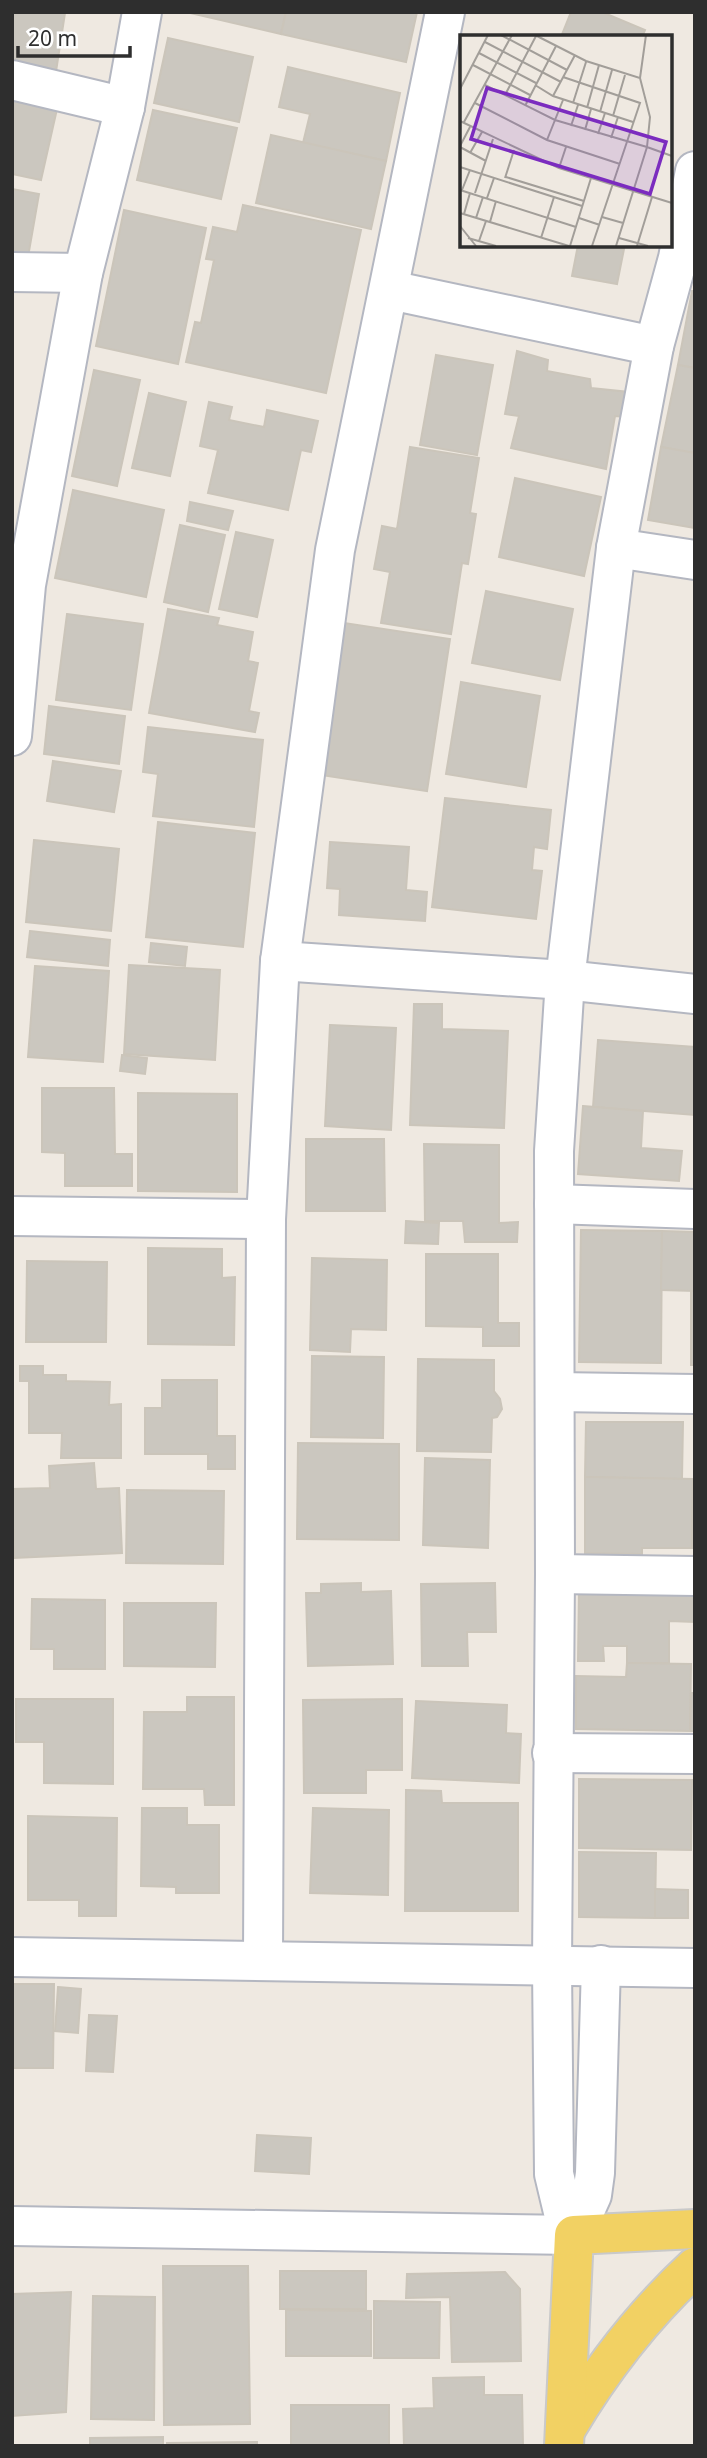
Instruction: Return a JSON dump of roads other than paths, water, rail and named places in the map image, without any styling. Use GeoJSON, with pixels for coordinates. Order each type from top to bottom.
{"type":"FeatureCollection","features":[{"type":"Feature","properties":{"kind":"main road"},"geometry":{"type":"LineString","coordinates":[[565,2438],[574,2235],[695,2229]]}},
{"type":"Feature","properties":{"kind":"main road"},"geometry":{"type":"LineString","coordinates":[[565,2438],[588,2391],[615,2354],[644,2318],[695,2267]]}},
{"type":"Feature","properties":{"kind":"street"},"geometry":{"type":"LineString","coordinates":[[12,736],[19,585],[83,273],[125,107],[142,12]]}},
{"type":"Feature","properties":{"kind":"street"},"geometry":{"type":"LineString","coordinates":[[263,1961],[266,1219],[280,961],[335,550],[445,12]]}},
{"type":"Feature","properties":{"kind":"street"},"geometry":{"type":"LineString","coordinates":[[12,80],[125,107]]}},
{"type":"Feature","properties":{"kind":"street"},"geometry":{"type":"LineString","coordinates":[[574,2235],[564,2216],[554,2174],[554,1151],[565,980],[616,548],[654,346],[686,260],[695,171]]}},
{"type":"Feature","properties":{"kind":"street"},"geometry":{"type":"LineString","coordinates":[[12,272],[83,273]]}},
{"type":"Feature","properties":{"kind":"street"},"geometry":{"type":"LineString","coordinates":[[390,290],[654,346]]}},
{"type":"Feature","properties":{"kind":"street"},"geometry":{"type":"LineString","coordinates":[[616,548],[695,561]]}},
{"type":"Feature","properties":{"kind":"street"},"geometry":{"type":"LineString","coordinates":[[280,961],[565,980],[695,994]]}},
{"type":"Feature","properties":{"kind":"street"},"geometry":{"type":"LineString","coordinates":[[554,1204],[695,1209]]}},
{"type":"Feature","properties":{"kind":"street"},"geometry":{"type":"LineString","coordinates":[[12,1216],[266,1219]]}},
{"type":"Feature","properties":{"kind":"street"},"geometry":{"type":"LineString","coordinates":[[555,1392],[695,1394]]}},
{"type":"Feature","properties":{"kind":"street"},"geometry":{"type":"LineString","coordinates":[[555,1574],[695,1576]]}},
{"type":"Feature","properties":{"kind":"street"},"geometry":{"type":"LineString","coordinates":[[552,1753],[695,1754]]}},
{"type":"Feature","properties":{"kind":"street"},"geometry":{"type":"LineString","coordinates":[[12,1957],[695,1968]]}},
{"type":"Feature","properties":{"kind":"street"},"geometry":{"type":"LineString","coordinates":[[574,2235],[592,2195],[595,2174],[601,1965]]}},
{"type":"Feature","properties":{"kind":"street"},"geometry":{"type":"LineString","coordinates":[[12,2226],[574,2235]]}}]}
